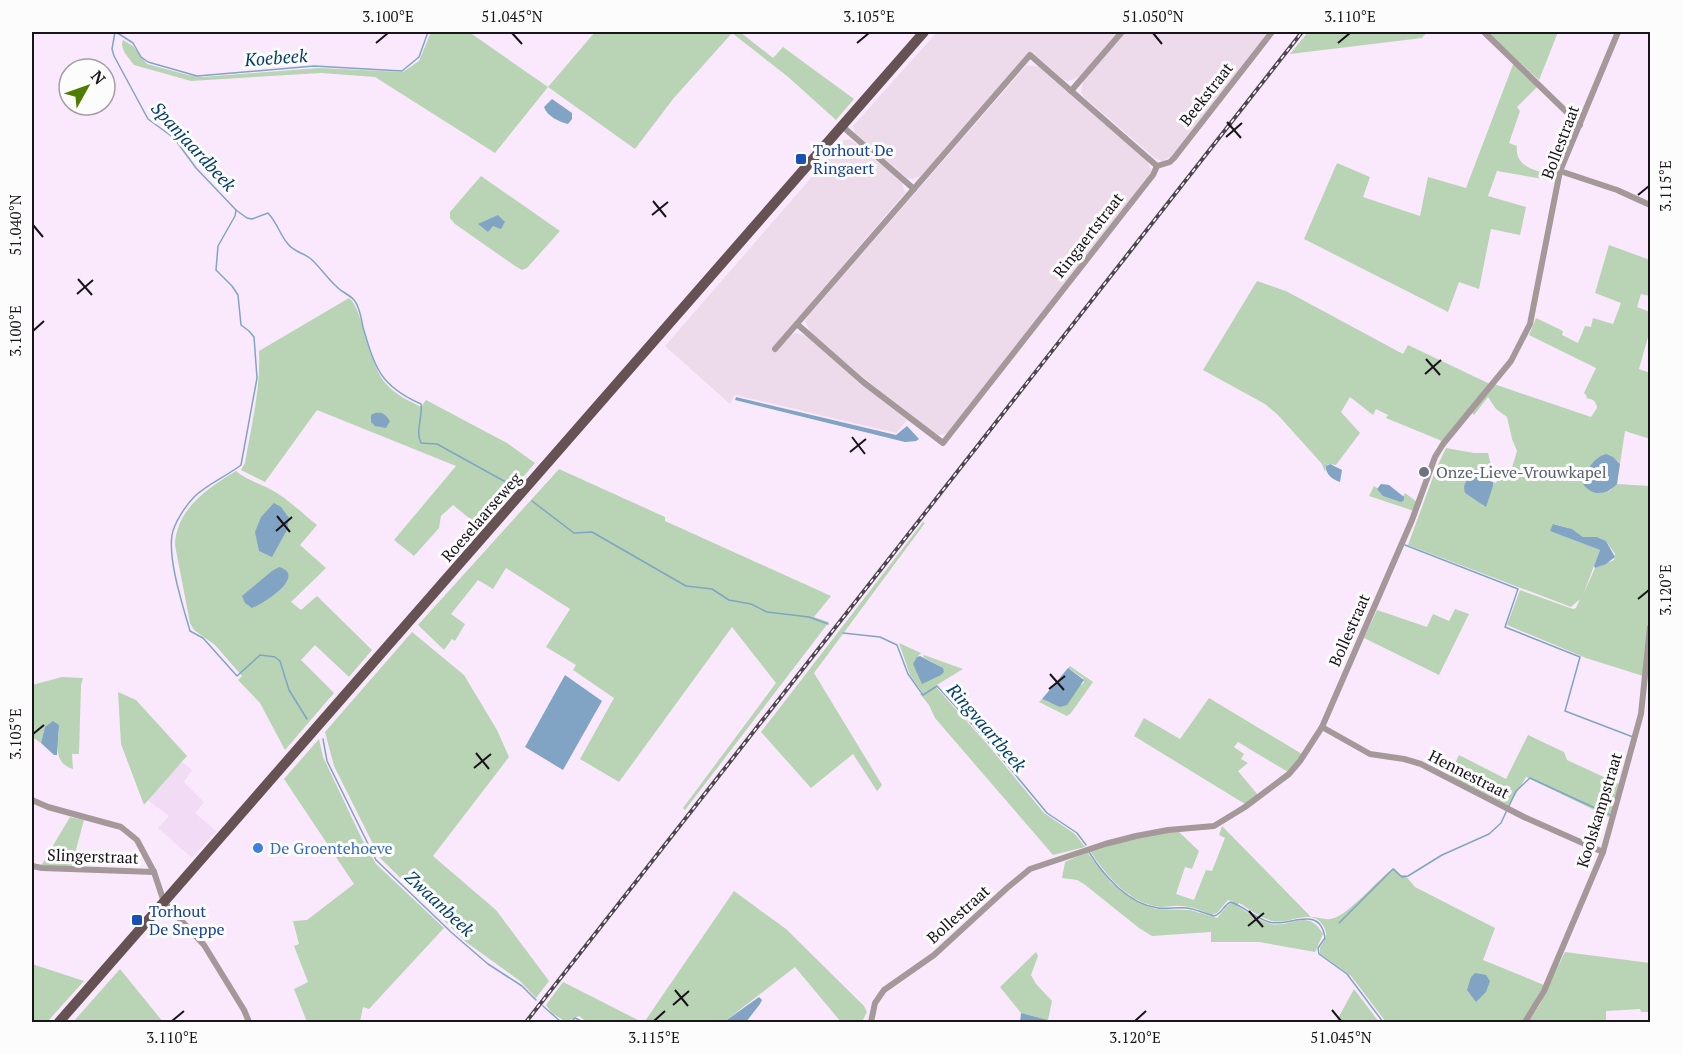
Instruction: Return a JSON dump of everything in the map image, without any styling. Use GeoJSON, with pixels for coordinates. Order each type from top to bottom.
{"type":"FeatureCollection","features":[{"type":"Feature","properties":{"kind":"main road","name":"Roeselaarseweg"},"geometry":{"type":"LineString","coordinates":[[59,1023],[924,32]]}},
{"type":"Feature","properties":{"kind":"street"},"geometry":{"type":"LineString","coordinates":[[1071,90],[1122,32]]}},
{"type":"Feature","properties":{"kind":"street","name":"Beekstraat"},"geometry":{"type":"LineString","coordinates":[[1157,166],[1170,162],[1174,158],[1272,32]]}},
{"type":"Feature","properties":{"kind":"street"},"geometry":{"type":"LineString","coordinates":[[1484,32],[1580,125]]}},
{"type":"Feature","properties":{"kind":"street","name":"Bollestraat"},"geometry":{"type":"LineString","coordinates":[[871,1023],[875,1003],[884,990],[934,955],[1022,874],[1046,863],[1105,844],[1168,830],[1214,826],[1226,820],[1289,774],[1300,761],[1322,727],[1412,520],[1436,457],[1443,444],[1511,361],[1530,324],[1560,171],[1618,32]]}},
{"type":"Feature","properties":{"kind":"street"},"geometry":{"type":"LineString","coordinates":[[775,349],[1030,55],[1157,166]]}},
{"type":"Feature","properties":{"kind":"street"},"geometry":{"type":"LineString","coordinates":[[842,126],[914,189]]}},
{"type":"Feature","properties":{"kind":"street","name":"Ringaertstraat"},"geometry":{"type":"LineString","coordinates":[[797,324],[863,382],[943,443],[1153,175],[1157,166]]}},
{"type":"Feature","properties":{"kind":"street"},"geometry":{"type":"LineString","coordinates":[[1560,171],[1617,190],[1650,205]]}},
{"type":"Feature","properties":{"kind":"street","name":"Koolskampstraat"},"geometry":{"type":"LineString","coordinates":[[1525,1023],[1547,984],[1603,852],[1647,693],[1650,627]]}},
{"type":"Feature","properties":{"kind":"street","name":"Hennestraat"},"geometry":{"type":"LineString","coordinates":[[1322,727],[1370,754],[1421,764],[1524,817],[1603,852]]}},
{"type":"Feature","properties":{"kind":"street","name":"Slingerstraat"},"geometry":{"type":"LineString","coordinates":[[32,800],[48,807],[121,827],[137,840],[154,872],[164,902]]}},
{"type":"Feature","properties":{"kind":"street","name":"Slingerstraat"},"geometry":{"type":"LineString","coordinates":[[32,866],[154,872]]}},
{"type":"Feature","properties":{"kind":"street"},"geometry":{"type":"LineString","coordinates":[[164,902],[204,945],[244,1010],[249,1023]]}},
{"type":"Feature","properties":{"kind":"shaded area"},"geometry":{"type":"Polygon","coordinates":[[[937,32],[1118,32],[1080,76],[1069,81],[1064,80],[1030,51],[921,176],[912,179],[907,178],[855,133],[853,126],[937,32]]]}},
{"type":"Feature","properties":{"kind":"shaded area"},"geometry":{"type":"Polygon","coordinates":[[[1126,32],[1269,32],[1172,156],[1162,161],[1156,159],[1081,92],[1083,81],[1126,32]]]}},
{"type":"Feature","properties":{"kind":"shaded area"},"geometry":{"type":"Polygon","coordinates":[[[1028,65],[1040,67],[1147,160],[1151,170],[1149,176],[950,430],[939,435],[865,379],[810,332],[805,321],[1028,65]]]}},
{"type":"Feature","properties":{"kind":"shaded area"},"geometry":{"type":"Polygon","coordinates":[[[844,140],[851,140],[902,182],[905,193],[772,348],[776,352],[791,335],[796,333],[806,336],[860,384],[907,420],[896,433],[735,395],[730,404],[665,346],[844,140]]]}},
{"type":"Feature","properties":{"kind":"shaded area"},"geometry":{"type":"Polygon","coordinates":[[[182,762],[192,770],[184,782],[204,802],[195,813],[216,831],[192,858],[158,828],[169,816],[148,800],[182,762]]]}},
{"type":"Feature","properties":{"kind":"green space"},"geometry":{"type":"Polygon","coordinates":[[[431,32],[469,32],[548,87],[495,153],[375,77],[321,73],[191,81],[134,65],[122,47],[123,40],[133,46],[147,64],[202,77],[319,68],[403,72],[419,61],[431,32]]]}},
{"type":"Feature","properties":{"kind":"green space"},"geometry":{"type":"Polygon","coordinates":[[[595,32],[740,32],[773,58],[783,47],[854,99],[836,120],[787,76],[732,33],[673,99],[635,149],[548,87],[595,32]]]}},
{"type":"Feature","properties":{"kind":"green space"},"geometry":{"type":"Polygon","coordinates":[[[1308,32],[1427,32],[1422,38],[1290,54],[1308,32]]]}},
{"type":"Feature","properties":{"kind":"green space"},"geometry":{"type":"Polygon","coordinates":[[[1487,32],[1558,32],[1539,80],[1487,32]]]}},
{"type":"Feature","properties":{"kind":"green space"},"geometry":{"type":"Polygon","coordinates":[[[1514,62],[1538,86],[1517,107],[1520,111],[1509,143],[1517,146],[1519,159],[1523,164],[1556,176],[1555,181],[1497,171],[1488,196],[1526,207],[1520,235],[1491,229],[1479,289],[1459,282],[1448,312],[1304,239],[1337,163],[1370,177],[1363,197],[1420,216],[1428,177],[1466,188],[1514,62]]]}},
{"type":"Feature","properties":{"kind":"green space"},"geometry":{"type":"Polygon","coordinates":[[[481,176],[560,231],[527,268],[522,270],[515,266],[455,224],[450,218],[450,212],[481,176]]]}},
{"type":"Feature","properties":{"kind":"green space"},"geometry":{"type":"Polygon","coordinates":[[[1609,245],[1650,260],[1650,296],[1641,294],[1637,307],[1650,312],[1650,330],[1639,369],[1650,373],[1650,439],[1625,431],[1620,464],[1617,460],[1608,492],[1617,484],[1650,486],[1650,601],[1643,676],[1586,658],[1507,625],[1520,590],[1573,609],[1576,608],[1580,599],[1571,607],[1408,545],[1446,448],[1488,453],[1491,465],[1486,479],[1475,477],[1465,493],[1481,502],[1483,506],[1493,482],[1496,483],[1502,471],[1510,474],[1517,451],[1507,417],[1496,409],[1488,397],[1474,415],[1472,413],[1494,384],[1591,417],[1597,406],[1594,401],[1586,398],[1584,393],[1596,368],[1529,335],[1536,318],[1563,331],[1562,335],[1578,343],[1585,326],[1591,327],[1593,318],[1613,324],[1621,303],[1595,293],[1609,245]],[[1554,524],[1551,531],[1600,550],[1583,595],[1595,568],[1614,560],[1615,554],[1606,541],[1597,537],[1583,537],[1572,529],[1554,524]]]}},
{"type":"Feature","properties":{"kind":"green space"},"geometry":{"type":"Polygon","coordinates":[[[1257,281],[1286,291],[1403,354],[1408,345],[1490,384],[1442,441],[1386,418],[1388,415],[1376,409],[1373,415],[1350,397],[1341,412],[1360,433],[1336,465],[1328,464],[1325,472],[1322,464],[1278,415],[1265,404],[1203,370],[1257,281]]]}},
{"type":"Feature","properties":{"kind":"green space"},"geometry":{"type":"Polygon","coordinates":[[[349,298],[358,314],[376,366],[389,387],[421,407],[426,400],[507,443],[535,463],[480,527],[453,505],[441,516],[439,528],[414,556],[394,540],[456,466],[317,410],[265,482],[241,470],[245,463],[255,407],[259,351],[349,298]]]}},
{"type":"Feature","properties":{"kind":"green space"},"geometry":{"type":"Polygon","coordinates":[[[559,469],[665,517],[665,521],[831,596],[814,617],[829,622],[685,810],[683,808],[776,683],[732,627],[619,782],[580,759],[614,698],[573,670],[576,665],[546,647],[570,609],[506,568],[493,589],[478,580],[451,614],[465,624],[455,641],[452,639],[444,650],[418,625],[559,469]]]}},
{"type":"Feature","properties":{"kind":"green space"},"geometry":{"type":"Polygon","coordinates":[[[236,471],[288,501],[317,525],[300,545],[326,568],[291,602],[301,610],[317,596],[372,650],[349,677],[315,645],[301,660],[334,693],[285,750],[260,703],[238,680],[242,676],[215,645],[194,630],[190,623],[175,545],[177,532],[187,510],[205,492],[236,471]]]}},
{"type":"Feature","properties":{"kind":"green space"},"geometry":{"type":"Polygon","coordinates":[[[1374,486],[1382,492],[1402,498],[1405,493],[1417,502],[1414,511],[1369,496],[1374,486]]]}},
{"type":"Feature","properties":{"kind":"green space"},"geometry":{"type":"Polygon","coordinates":[[[923,522],[925,523],[814,673],[882,785],[877,791],[853,754],[811,788],[761,732],[923,522]]]}},
{"type":"Feature","properties":{"kind":"green space"},"geometry":{"type":"Polygon","coordinates":[[[1455,609],[1469,614],[1439,675],[1364,638],[1377,610],[1427,627],[1433,614],[1449,621],[1455,609]]]}},
{"type":"Feature","properties":{"kind":"green space"},"geometry":{"type":"Polygon","coordinates":[[[412,632],[464,675],[497,730],[509,757],[433,856],[496,910],[549,981],[536,998],[520,981],[466,942],[380,858],[334,766],[325,732],[412,632]]]}},
{"type":"Feature","properties":{"kind":"green space"},"geometry":{"type":"Polygon","coordinates":[[[899,643],[921,653],[917,657],[943,668],[923,657],[924,655],[963,669],[935,686],[1044,813],[1075,834],[1085,847],[1053,855],[935,718],[929,705],[920,694],[923,693],[910,675],[899,643]]]}},
{"type":"Feature","properties":{"kind":"green space"},"geometry":{"type":"Polygon","coordinates":[[[1070,666],[1093,682],[1067,716],[1039,702],[1042,699],[1050,703],[1084,683],[1083,678],[1068,668],[1070,666]]]}},
{"type":"Feature","properties":{"kind":"green space"},"geometry":{"type":"Polygon","coordinates":[[[62,677],[83,678],[79,754],[72,754],[73,769],[62,762],[58,753],[59,729],[45,727],[41,743],[32,737],[32,685],[62,677]]]}},
{"type":"Feature","properties":{"kind":"green space"},"geometry":{"type":"Polygon","coordinates":[[[118,692],[136,700],[187,756],[144,805],[121,744],[118,692]]]}},
{"type":"Feature","properties":{"kind":"green space"},"geometry":{"type":"Polygon","coordinates":[[[1209,698],[1302,754],[1288,772],[1238,742],[1234,747],[1244,754],[1241,759],[1248,763],[1238,771],[1258,795],[1245,804],[1134,736],[1144,718],[1180,739],[1209,698]]]}},
{"type":"Feature","properties":{"kind":"green space"},"geometry":{"type":"Polygon","coordinates":[[[1528,735],[1564,752],[1567,760],[1619,784],[1611,818],[1526,777],[1509,806],[1451,776],[1459,755],[1506,779],[1528,735]]]}},
{"type":"Feature","properties":{"kind":"green space"},"geometry":{"type":"Polygon","coordinates":[[[319,739],[323,757],[376,864],[444,928],[369,1009],[363,1007],[360,1022],[307,1022],[294,989],[308,982],[294,946],[299,944],[293,921],[307,920],[354,884],[284,779],[319,739]]]}},
{"type":"Feature","properties":{"kind":"green space"},"geometry":{"type":"Polygon","coordinates":[[[70,817],[84,820],[71,868],[41,866],[70,817]]]}},
{"type":"Feature","properties":{"kind":"green space"},"geometry":{"type":"Polygon","coordinates":[[[1222,826],[1311,917],[1328,919],[1337,917],[1354,905],[1394,868],[1401,875],[1405,875],[1415,887],[1495,928],[1483,960],[1544,985],[1522,1022],[1386,1022],[1351,976],[1320,954],[1326,933],[1324,927],[1314,918],[1272,921],[1259,916],[1239,903],[1237,906],[1271,924],[1299,920],[1312,922],[1323,934],[1315,952],[1259,942],[1211,942],[1211,932],[1152,936],[1084,884],[1077,880],[1062,878],[1065,862],[1087,852],[1111,883],[1138,902],[1156,909],[1190,910],[1217,918],[1233,901],[1228,900],[1217,913],[1211,915],[1188,907],[1149,905],[1129,895],[1111,879],[1090,851],[1131,839],[1178,831],[1199,851],[1192,869],[1185,867],[1176,894],[1194,900],[1206,870],[1212,871],[1225,838],[1219,835],[1222,826]]]}},
{"type":"Feature","properties":{"kind":"green space"},"geometry":{"type":"Polygon","coordinates":[[[734,891],[786,929],[864,1006],[867,1012],[862,1022],[841,1022],[795,967],[724,1022],[587,1022],[579,1016],[566,1022],[552,1013],[546,1005],[563,982],[640,1021],[645,1021],[734,891]]]}},
{"type":"Feature","properties":{"kind":"green space"},"geometry":{"type":"Polygon","coordinates":[[[1036,952],[1038,956],[1031,975],[1052,1001],[1048,1020],[1021,1013],[1000,987],[1036,952]]]}},
{"type":"Feature","properties":{"kind":"green space"},"geometry":{"type":"Polygon","coordinates":[[[1565,952],[1650,963],[1650,1012],[1641,1012],[1640,1009],[1606,1011],[1606,1022],[1528,1022],[1540,1004],[1565,952]]]}},
{"type":"Feature","properties":{"kind":"green space"},"geometry":{"type":"Polygon","coordinates":[[[32,964],[84,981],[47,1022],[32,1022],[32,964]]]}},
{"type":"Feature","properties":{"kind":"green space"},"geometry":{"type":"Polygon","coordinates":[[[120,969],[163,1022],[73,1022],[120,969]]]}},
{"type":"Feature","properties":{"kind":"green space"},"geometry":{"type":"Polygon","coordinates":[[[1354,989],[1379,1022],[1336,1022],[1354,989]]]}},
{"type":"Feature","properties":{"kind":"water"},"geometry":{"type":"Polygon","coordinates":[[[552,99],[572,113],[572,119],[568,124],[554,118],[544,107],[552,99]]]}},
{"type":"Feature","properties":{"kind":"water"},"geometry":{"type":"Polygon","coordinates":[[[498,215],[505,222],[501,229],[493,226],[488,232],[478,224],[498,215]]]}},
{"type":"Feature","properties":{"kind":"water"},"geometry":{"type":"Polygon","coordinates":[[[736,397],[896,435],[907,426],[919,439],[905,442],[735,400],[736,397]]]}},
{"type":"Feature","properties":{"kind":"water"},"geometry":{"type":"Polygon","coordinates":[[[382,413],[390,421],[386,428],[375,426],[371,422],[371,415],[382,413]]]}},
{"type":"Feature","properties":{"kind":"water"},"geometry":{"type":"Polygon","coordinates":[[[1606,454],[1620,464],[1617,484],[1609,490],[1595,493],[1583,484],[1584,479],[1594,462],[1606,454]]]}},
{"type":"Feature","properties":{"kind":"water"},"geometry":{"type":"Polygon","coordinates":[[[1330,464],[1342,470],[1340,482],[1328,474],[1326,466],[1330,464]]]}},
{"type":"Feature","properties":{"kind":"water"},"geometry":{"type":"Polygon","coordinates":[[[1475,476],[1493,482],[1486,507],[1465,493],[1466,482],[1475,476]]]}},
{"type":"Feature","properties":{"kind":"water"},"geometry":{"type":"Polygon","coordinates":[[[1381,484],[1389,485],[1404,497],[1404,500],[1401,502],[1383,496],[1377,489],[1381,484]]]}},
{"type":"Feature","properties":{"kind":"water"},"geometry":{"type":"Polygon","coordinates":[[[274,503],[281,507],[289,518],[287,530],[272,557],[259,551],[255,532],[261,517],[274,503]]]}},
{"type":"Feature","properties":{"kind":"water"},"geometry":{"type":"Polygon","coordinates":[[[1553,524],[1572,529],[1583,537],[1597,537],[1606,541],[1615,557],[1595,568],[1600,550],[1550,531],[1553,524]]]}},
{"type":"Feature","properties":{"kind":"water"},"geometry":{"type":"Polygon","coordinates":[[[279,567],[287,571],[286,583],[273,596],[252,608],[245,603],[242,596],[279,567]]]}},
{"type":"Feature","properties":{"kind":"water"},"geometry":{"type":"Polygon","coordinates":[[[920,656],[943,668],[944,672],[922,684],[913,664],[920,656]]]}},
{"type":"Feature","properties":{"kind":"water"},"geometry":{"type":"Polygon","coordinates":[[[1068,668],[1084,680],[1067,705],[1060,707],[1042,699],[1068,668]]]}},
{"type":"Feature","properties":{"kind":"water"},"geometry":{"type":"Polygon","coordinates":[[[565,675],[602,701],[563,770],[525,747],[565,675]]]}},
{"type":"Feature","properties":{"kind":"water"},"geometry":{"type":"Polygon","coordinates":[[[53,721],[59,725],[57,755],[41,743],[45,727],[53,721]]]}},
{"type":"Feature","properties":{"kind":"water"},"geometry":{"type":"Polygon","coordinates":[[[1475,973],[1486,975],[1490,981],[1486,992],[1476,1002],[1467,990],[1471,977],[1475,973]]]}},
{"type":"Feature","properties":{"kind":"water"},"geometry":{"type":"Polygon","coordinates":[[[759,997],[762,1000],[760,1004],[746,1022],[724,1022],[759,997]]]}},
{"type":"Feature","properties":{"kind":"water"},"geometry":{"type":"Polygon","coordinates":[[[1021,1013],[1048,1020],[1048,1022],[1020,1022],[1021,1013]]]}},
{"type":"Feature","properties":{"kind":"waterway","name":"Spanjaardbeek"},"geometry":{"type":"LineString","coordinates":[[115,32],[112,49],[114,56],[148,119],[174,138],[196,168],[236,210],[252,219],[268,213],[290,247],[311,259],[338,288],[354,300],[359,309],[371,354],[381,374],[396,390],[421,404],[419,434],[421,443],[437,444],[513,486]]}},
{"type":"Feature","properties":{"kind":"waterway","name":"Koebeek"},"geometry":{"type":"LineString","coordinates":[[116,32],[133,43],[141,57],[148,62],[197,76],[314,66],[402,71],[419,57],[428,32]]}},
{"type":"Feature","properties":{"kind":"waterway","name":"Zwaanbeek"},"geometry":{"type":"LineString","coordinates":[[236,210],[218,246],[216,270],[238,295],[241,325],[254,337],[257,378],[241,465],[200,491],[188,504],[173,530],[172,557],[190,631],[203,638],[237,676],[260,655],[275,657],[280,661],[289,690],[307,719]]}},
{"type":"Feature","properties":{"kind":"waterway"},"geometry":{"type":"LineString","coordinates":[[532,501],[574,533],[592,532],[686,586],[712,589],[729,600],[751,604],[767,612],[809,617],[828,624]]}},
{"type":"Feature","properties":{"kind":"waterway"},"geometry":{"type":"LineString","coordinates":[[1405,545],[1518,589],[1505,627],[1580,657],[1565,711],[1633,737]]}},
{"type":"Feature","properties":{"kind":"waterway","name":"Ringvaartbeek"},"geometry":{"type":"LineString","coordinates":[[843,633],[880,637],[897,645],[908,674],[923,695],[937,686],[990,744],[1047,813],[1077,833],[1086,845]]}},
{"type":"Feature","properties":{"kind":"waterway","name":"Zwaanbeek"},"geometry":{"type":"LineString","coordinates":[[323,739],[327,761],[376,860],[452,933],[488,964],[522,986],[536,1000]]}},
{"type":"Feature","properties":{"kind":"waterway"},"geometry":{"type":"LineString","coordinates":[[1509,806],[1516,791],[1530,778],[1610,815]]}},
{"type":"Feature","properties":{"kind":"waterway"},"geometry":{"type":"LineString","coordinates":[[1339,923],[1393,869],[1402,877],[1408,876],[1442,855],[1489,834],[1501,823],[1507,810]]}},
{"type":"Feature","properties":{"kind":"waterway","name":"Ringvaartbeek"},"geometry":{"type":"LineString","coordinates":[[1089,852],[1118,888],[1147,905],[1161,908],[1194,909],[1214,916],[1231,902],[1269,922],[1302,919],[1317,922],[1325,938],[1318,948],[1319,954],[1347,974],[1383,1022]]}},
{"type":"Feature","properties":{"kind":"waterway","name":"Zwaanbeek"},"geometry":{"type":"LineString","coordinates":[[543,1006],[561,1022]]}},
{"type":"Feature","properties":{"kind":"waterway","name":"Zwaanbeek"},"geometry":{"type":"LineString","coordinates":[[571,1022],[575,1018],[583,1022]]}},
{"type":"Feature","properties":{"kind":"railway"},"geometry":{"type":"LineString","coordinates":[[526,1022],[1302,32]]}},
{"type":"Feature","properties":{"kind":"place","name":"Torhout De Ringaert"},"geometry":{"type":"Point","coordinates":[801,159]}},
{"type":"Feature","properties":{"kind":"place","name":"Onze-Lieve-Vrouwkapel"},"geometry":{"type":"Point","coordinates":[1424,472]}},
{"type":"Feature","properties":{"kind":"place","name":"De Groentehoeve"},"geometry":{"type":"Point","coordinates":[258,848]}},
{"type":"Feature","properties":{"kind":"place","name":"Torhout De Sneppe"},"geometry":{"type":"Point","coordinates":[137,920]}}]}
